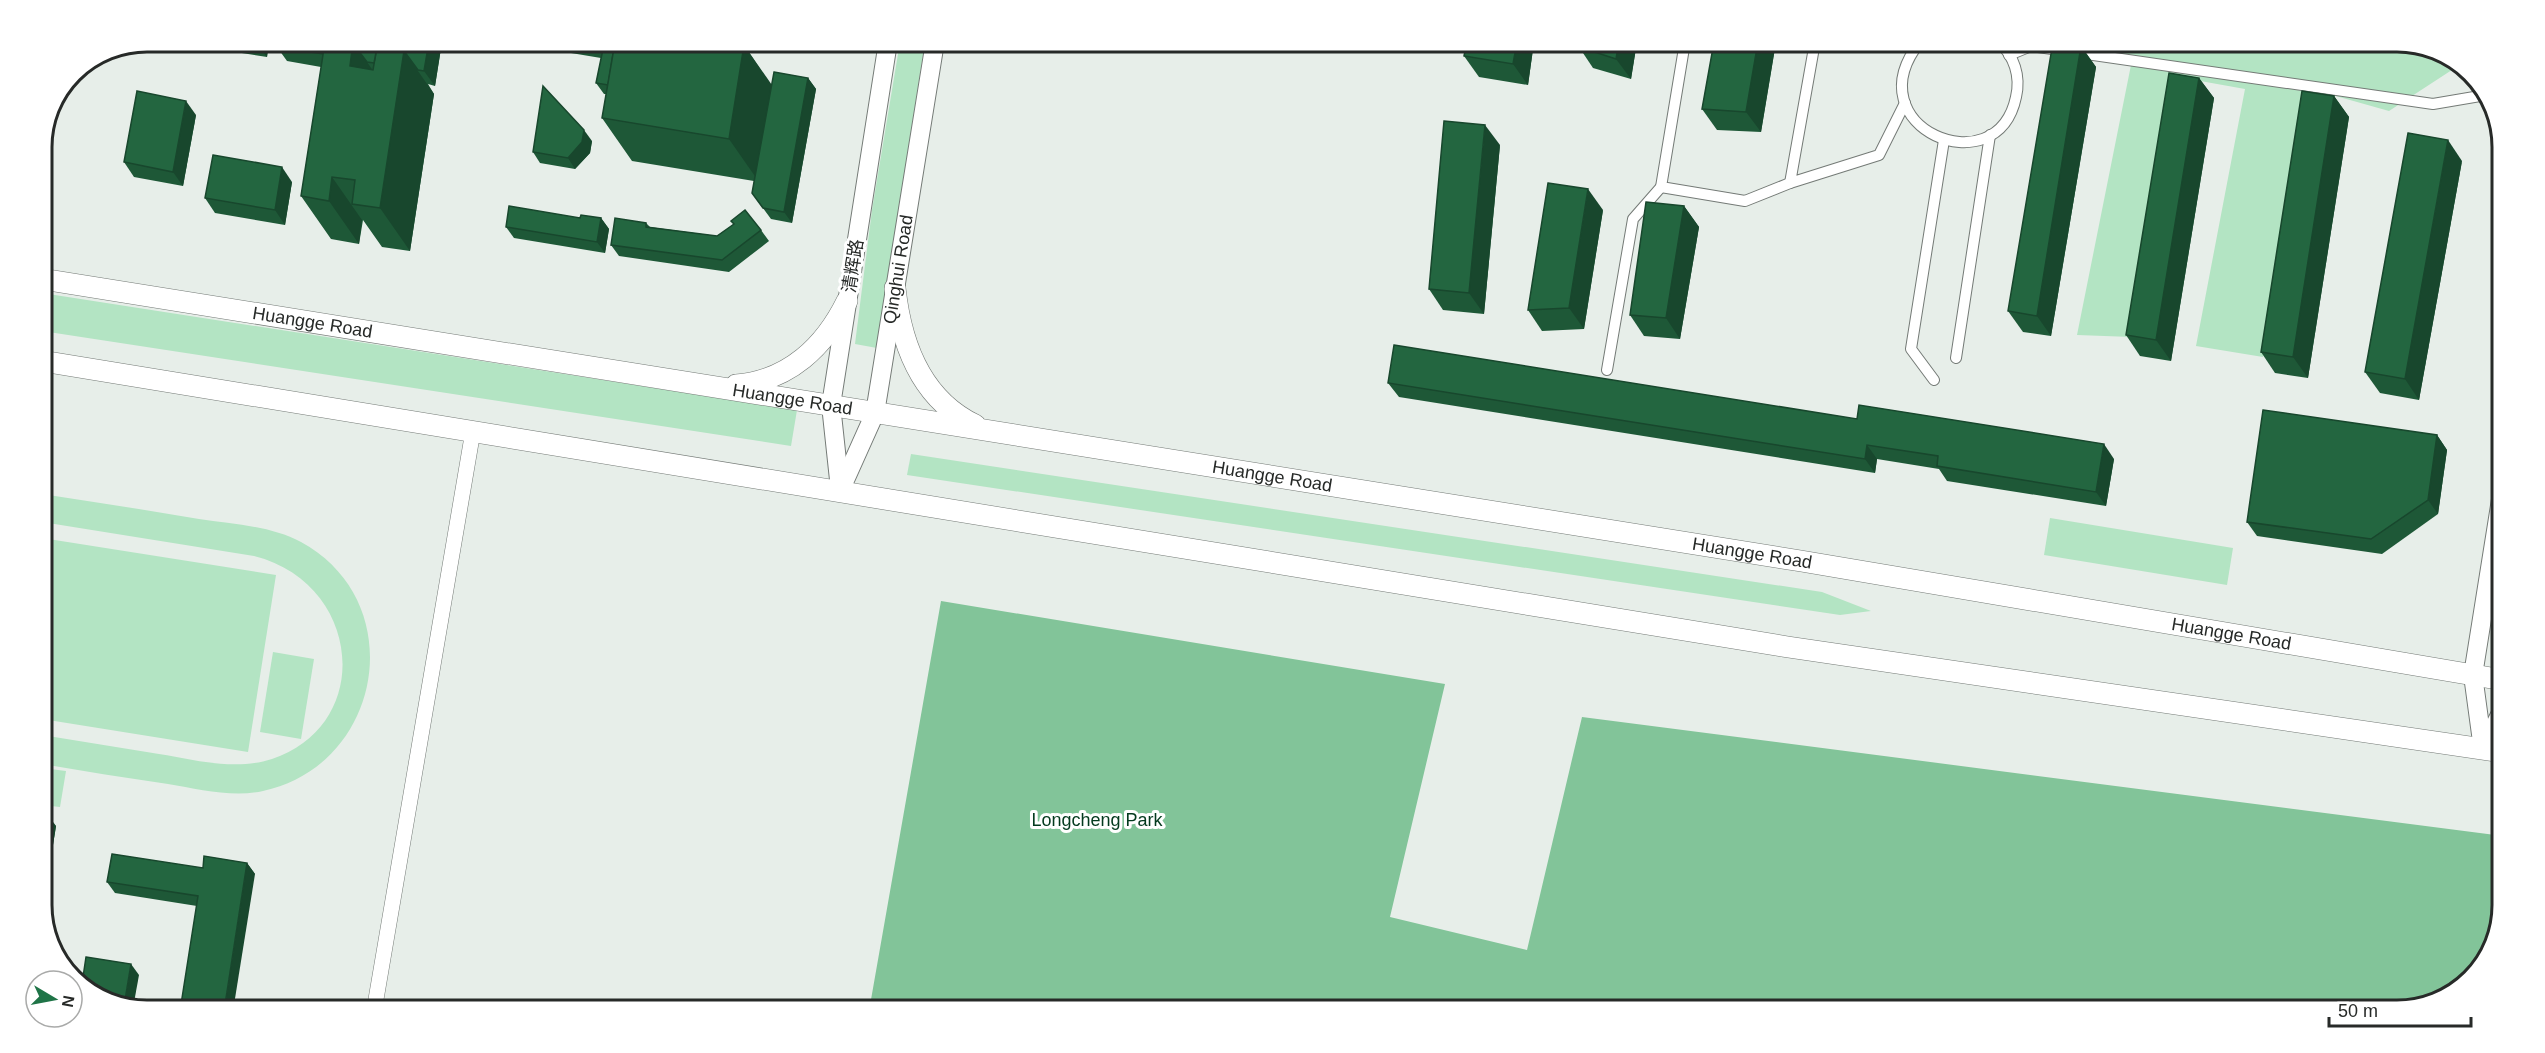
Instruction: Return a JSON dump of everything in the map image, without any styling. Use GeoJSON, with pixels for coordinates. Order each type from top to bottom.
{"type":"FeatureCollection","features":[{"type":"Feature","properties":{"kind":"main road","name":"Huangge Road"},"geometry":{"type":"LineString","coordinates":[[53,281],[1790,559],[2492,678]]}},
{"type":"Feature","properties":{"kind":"main road"},"geometry":{"type":"LineString","coordinates":[[895,288],[903,336],[917,369],[947,407],[964,420],[986,430]]}},
{"type":"Feature","properties":{"kind":"main road"},"geometry":{"type":"LineString","coordinates":[[716,387],[760,380],[791,367],[813,351],[833,329],[847,301]]}},
{"type":"Feature","properties":{"kind":"main road"},"geometry":{"type":"LineString","coordinates":[[53,363],[1788,646],[2492,751]]}},
{"type":"Feature","properties":{"kind":"street","name":"清辉路"},"geometry":{"type":"LineString","coordinates":[[840,491],[831,405],[886,52]]}},
{"type":"Feature","properties":{"kind":"street","name":"Qinghui Road"},"geometry":{"type":"LineString","coordinates":[[840,491],[875,412],[932,52]]}},
{"type":"Feature","properties":{"kind":"street"},"geometry":{"type":"LineString","coordinates":[[1607,369],[1633,219],[1661,187],[1683,52]]}},
{"type":"Feature","properties":{"kind":"street"},"geometry":{"type":"LineString","coordinates":[[1790,183],[1813,52]]}},
{"type":"Feature","properties":{"kind":"street"},"geometry":{"type":"LineString","coordinates":[[1912,52],[1902,76],[1905,103],[1909,113],[1920,128],[1954,143],[1973,142],[1990,135],[2004,122],[2014,106],[2018,87],[2016,67],[2007,52]]}},
{"type":"Feature","properties":{"kind":"street"},"geometry":{"type":"LineString","coordinates":[[2009,55],[2016,52]]}},
{"type":"Feature","properties":{"kind":"street"},"geometry":{"type":"LineString","coordinates":[[2073,52],[2433,104],[2478,96]]}},
{"type":"Feature","properties":{"kind":"street"},"geometry":{"type":"LineString","coordinates":[[1661,187],[1745,201],[1790,183],[1879,155],[1905,103]]}},
{"type":"Feature","properties":{"kind":"street"},"geometry":{"type":"LineString","coordinates":[[1956,358],[1990,135]]}},
{"type":"Feature","properties":{"kind":"street"},"geometry":{"type":"LineString","coordinates":[[1934,380],[1911,349],[1944,140]]}},
{"type":"Feature","properties":{"kind":"street"},"geometry":{"type":"LineString","coordinates":[[376,1000],[473,431]]}},
{"type":"Feature","properties":{"kind":"street"},"geometry":{"type":"LineString","coordinates":[[2492,556],[2473,675],[2492,747]]}},
{"type":"Feature","properties":{"kind":"green space"},"geometry":{"type":"Polygon","coordinates":[[[898,52],[923,52],[877,348],[855,344],[872,210],[898,52]]]}},
{"type":"Feature","properties":{"kind":"green space"},"geometry":{"type":"Polygon","coordinates":[[[2055,52],[2398,52],[2416,54],[2452,70],[2389,111],[2318,91],[2263,357],[2196,346],[2245,89],[2178,77],[2132,337],[2077,335],[2131,65],[2055,52]]]}},
{"type":"Feature","properties":{"kind":"green space"},"geometry":{"type":"Polygon","coordinates":[[[53,295],[797,410],[791,446],[53,333],[53,295]]]}},
{"type":"Feature","properties":{"kind":"green space"},"geometry":{"type":"Polygon","coordinates":[[[911,454],[1822,592],[1871,611],[1840,615],[907,475],[911,454]]]}},
{"type":"Feature","properties":{"kind":"green space"},"geometry":{"type":"Polygon","coordinates":[[[53,496],[277,532],[301,542],[336,569],[358,603],[369,640],[368,679],[357,717],[335,750],[304,775],[263,791],[239,794],[53,766],[53,737],[230,764],[272,759],[305,742],[328,717],[340,687],[342,655],[334,623],[317,594],[290,571],[254,556],[53,524],[53,496]]]}},
{"type":"Feature","properties":{"kind":"green space"},"geometry":{"type":"Polygon","coordinates":[[[2050,518],[2233,548],[2227,585],[2044,555],[2050,518]]]}},
{"type":"Feature","properties":{"kind":"green space"},"geometry":{"type":"Polygon","coordinates":[[[53,540],[276,575],[248,752],[53,721],[53,540]]]}},
{"type":"Feature","properties":{"kind":"green space","name":"Longcheng Park"},"geometry":{"type":"Polygon","coordinates":[[[941,601],[1445,684],[1390,917],[1527,950],[1582,717],[2492,835],[2491,924],[2480,953],[2469,968],[2450,985],[2434,993],[2410,1000],[871,1000],[941,601]]]}},
{"type":"Feature","properties":{"kind":"green space"},"geometry":{"type":"Polygon","coordinates":[[[273,652],[314,659],[301,739],[260,732],[273,652]]]}},
{"type":"Feature","properties":{"kind":"green space"},"geometry":{"type":"Polygon","coordinates":[[[53,769],[66,771],[60,807],[53,806],[53,769]]]}},
{"type":"Feature","properties":{"kind":"building"},"geometry":{"type":"Polygon","coordinates":[[[323,52],[352,52],[350,66],[373,70],[376,52],[404,52],[380,208],[352,204],[355,180],[332,177],[329,201],[301,196],[323,52]]]}},
{"type":"Feature","properties":{"kind":"building"},"geometry":{"type":"Polygon","coordinates":[[[360,52],[376,52],[374,63],[367,62],[360,52]]]}},
{"type":"Feature","properties":{"kind":"building"},"geometry":{"type":"Polygon","coordinates":[[[405,52],[427,52],[424,71],[418,70],[405,52]]]}},
{"type":"Feature","properties":{"kind":"building"},"geometry":{"type":"Polygon","coordinates":[[[602,52],[613,52],[608,85],[596,83],[602,52]]]}},
{"type":"Feature","properties":{"kind":"building"},"geometry":{"type":"Polygon","coordinates":[[[613,52],[743,52],[729,139],[602,118],[613,52]]]}},
{"type":"Feature","properties":{"kind":"building"},"geometry":{"type":"Polygon","coordinates":[[[1465,52],[1515,52],[1513,64],[1464,56],[1465,52]]]}},
{"type":"Feature","properties":{"kind":"building"},"geometry":{"type":"Polygon","coordinates":[[[1594,52],[1617,52],[1616,59],[1594,52]]]}},
{"type":"Feature","properties":{"kind":"building"},"geometry":{"type":"Polygon","coordinates":[[[1712,52],[1756,52],[1746,112],[1702,109],[1712,52]]]}},
{"type":"Feature","properties":{"kind":"building"},"geometry":{"type":"Polygon","coordinates":[[[2051,52],[2080,52],[2037,316],[2008,311],[2051,52]]]}},
{"type":"Feature","properties":{"kind":"building"},"geometry":{"type":"Polygon","coordinates":[[[774,72],[808,78],[784,212],[763,208],[752,193],[774,72]]]}},
{"type":"Feature","properties":{"kind":"building"},"geometry":{"type":"Polygon","coordinates":[[[2169,73],[2199,78],[2156,340],[2126,335],[2169,73]]]}},
{"type":"Feature","properties":{"kind":"building"},"geometry":{"type":"Polygon","coordinates":[[[543,86],[584,130],[582,142],[568,158],[533,152],[543,86]]]}},
{"type":"Feature","properties":{"kind":"building"},"geometry":{"type":"Polygon","coordinates":[[[137,91],[186,101],[173,172],[124,162],[137,91]]]}},
{"type":"Feature","properties":{"kind":"building"},"geometry":{"type":"Polygon","coordinates":[[[2302,91],[2334,96],[2293,357],[2261,352],[2302,91]]]}},
{"type":"Feature","properties":{"kind":"building"},"geometry":{"type":"Polygon","coordinates":[[[1444,121],[1485,125],[1469,293],[1429,289],[1444,121]]]}},
{"type":"Feature","properties":{"kind":"building"},"geometry":{"type":"Polygon","coordinates":[[[2408,133],[2448,140],[2405,379],[2365,372],[2408,133]]]}},
{"type":"Feature","properties":{"kind":"building"},"geometry":{"type":"Polygon","coordinates":[[[213,155],[282,167],[275,210],[205,198],[213,155]]]}},
{"type":"Feature","properties":{"kind":"building"},"geometry":{"type":"Polygon","coordinates":[[[1548,183],[1588,189],[1569,308],[1528,310],[1548,183]]]}},
{"type":"Feature","properties":{"kind":"building"},"geometry":{"type":"Polygon","coordinates":[[[1646,202],[1684,206],[1666,318],[1630,315],[1646,202]]]}},
{"type":"Feature","properties":{"kind":"building"},"geometry":{"type":"Polygon","coordinates":[[[509,206],[580,218],[581,215],[601,218],[597,242],[506,227],[509,206]]]}},
{"type":"Feature","properties":{"kind":"building"},"geometry":{"type":"Polygon","coordinates":[[[745,210],[761,230],[722,260],[611,245],[615,218],[646,223],[646,227],[717,236],[734,224],[731,221],[745,210]]]}},
{"type":"Feature","properties":{"kind":"building"},"geometry":{"type":"Polygon","coordinates":[[[1394,345],[1857,419],[1859,405],[2104,444],[2096,492],[1937,466],[1938,456],[1867,445],[1865,459],[1388,383],[1394,345]]]}},
{"type":"Feature","properties":{"kind":"building"},"geometry":{"type":"Polygon","coordinates":[[[2263,410],[2437,435],[2428,500],[2371,539],[2247,522],[2263,410]]]}},
{"type":"Feature","properties":{"kind":"building"},"geometry":{"type":"Polygon","coordinates":[[[112,854],[203,868],[204,856],[247,863],[226,1000],[182,1000],[198,896],[107,882],[112,854]]]}},
{"type":"Feature","properties":{"kind":"building"},"geometry":{"type":"Polygon","coordinates":[[[86,957],[131,964],[125,998],[100,988],[84,976],[86,957]]]}}]}
